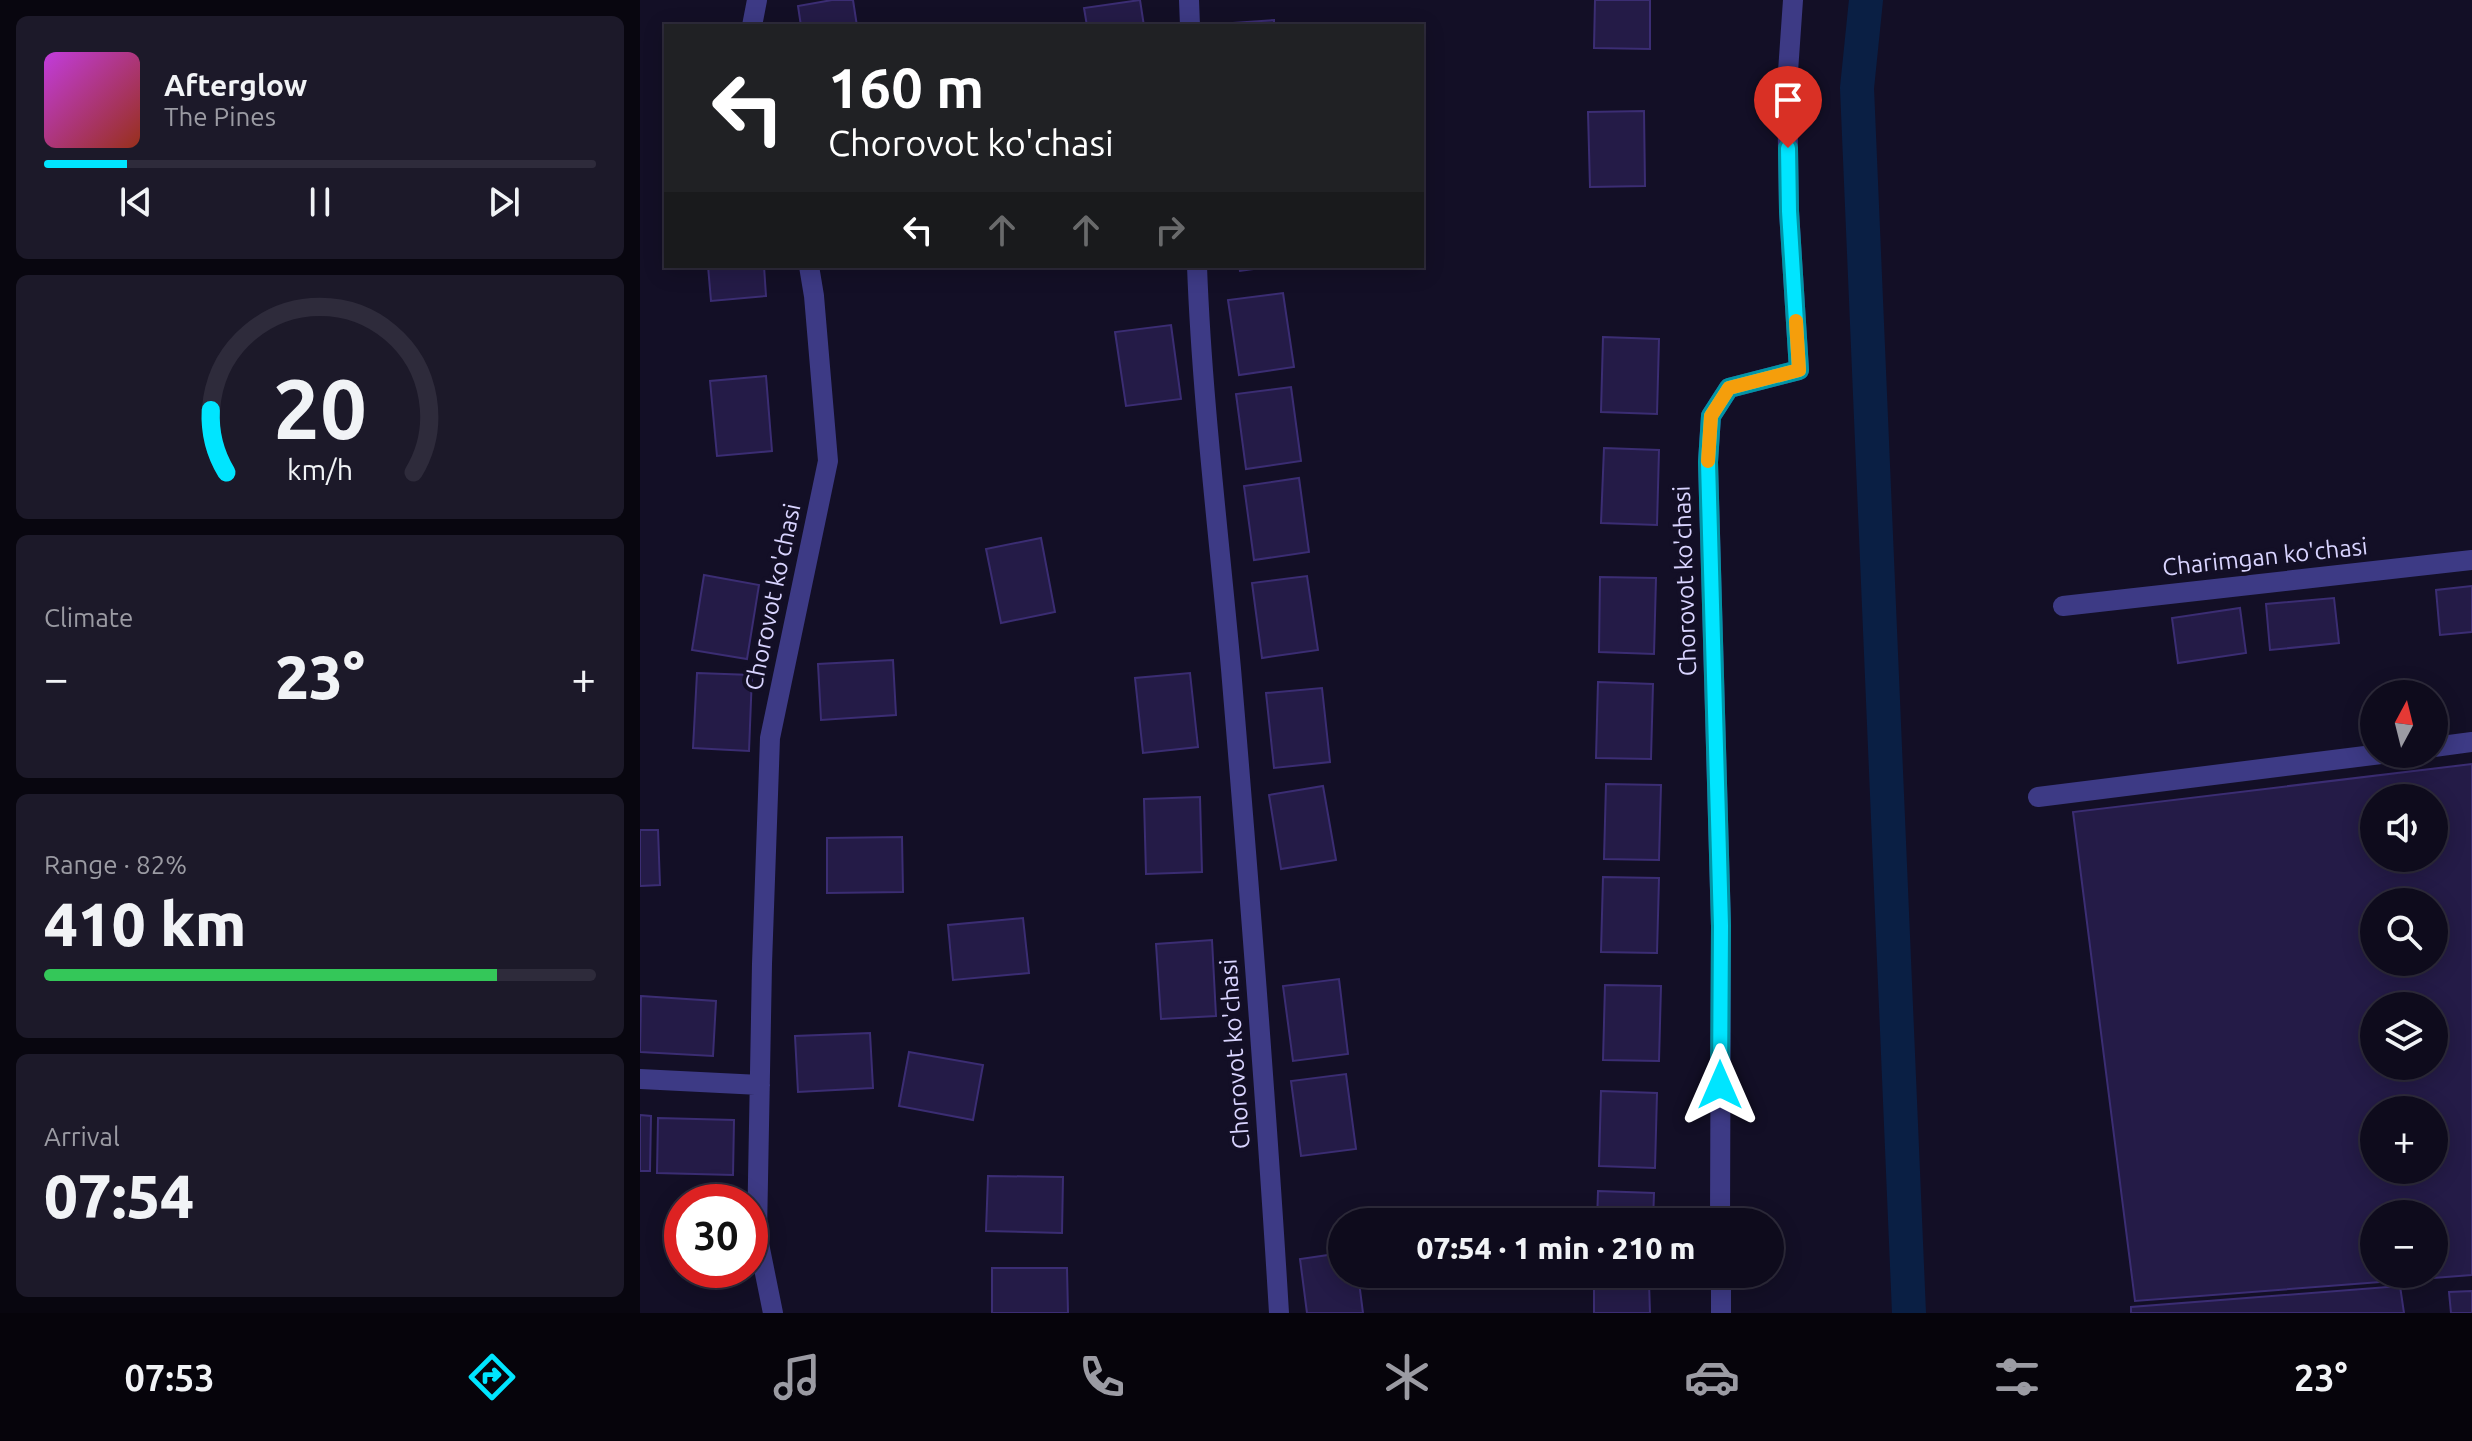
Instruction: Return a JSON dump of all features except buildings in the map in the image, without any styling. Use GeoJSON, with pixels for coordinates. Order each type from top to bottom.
{"type":"FeatureCollection","features":[{"type":"Feature","properties":{"kind":"street"},"geometry":{"type":"LineString","coordinates":[[752,24],[757,0]]}},
{"type":"Feature","properties":{"kind":"street"},"geometry":{"type":"LineString","coordinates":[[1189,0],[1190,24]]}},
{"type":"Feature","properties":{"kind":"street","name":"Chorovot ko'chasi"},"geometry":{"type":"LineString","coordinates":[[1720,1208],[1721,926],[1708,462],[1711,416],[1729,388],[1799,370],[1789,195],[1787,86],[1793,0]]}},
{"type":"Feature","properties":{"kind":"street","name":"Chorovot ko'chasi"},"geometry":{"type":"LineString","coordinates":[[773,1313],[757,1234],[770,738],[828,461],[809,268]]}},
{"type":"Feature","properties":{"kind":"street","name":"Chorovot ko'chasi"},"geometry":{"type":"LineString","coordinates":[[1197,268],[1200,348],[1233,697],[1267,1119],[1279,1313]]}},
{"type":"Feature","properties":{"kind":"street","name":"Charimgan ko'chasi"},"geometry":{"type":"LineString","coordinates":[[2063,606],[2472,560]]}},
{"type":"Feature","properties":{"kind":"street"},"geometry":{"type":"LineString","coordinates":[[2448,745],[2472,742]]}},
{"type":"Feature","properties":{"kind":"street"},"geometry":{"type":"LineString","coordinates":[[2038,797],[2360,757]]}},
{"type":"Feature","properties":{"kind":"street"},"geometry":{"type":"LineString","coordinates":[[640,1079],[760,1085]]}},
{"type":"Feature","properties":{"kind":"street"},"geometry":{"type":"LineString","coordinates":[[1721,1288],[1721,1313]]}},
{"type":"Feature","properties":{"kind":"waterway"},"geometry":{"type":"LineString","coordinates":[[1866,0],[1857,88],[1909,1313]]}},
{"type":"Feature","properties":{"kind":"slow traffic"},"geometry":{"type":"LineString","coordinates":[[1708,461],[1711,416],[1729,388],[1799,370],[1796,321]]}},
{"type":"Feature","properties":{"kind":"route"},"geometry":{"type":"LineString","coordinates":[[1720,1085],[1721,926],[1708,462],[1711,416],[1729,388],[1799,370],[1788,148]]}}]}
